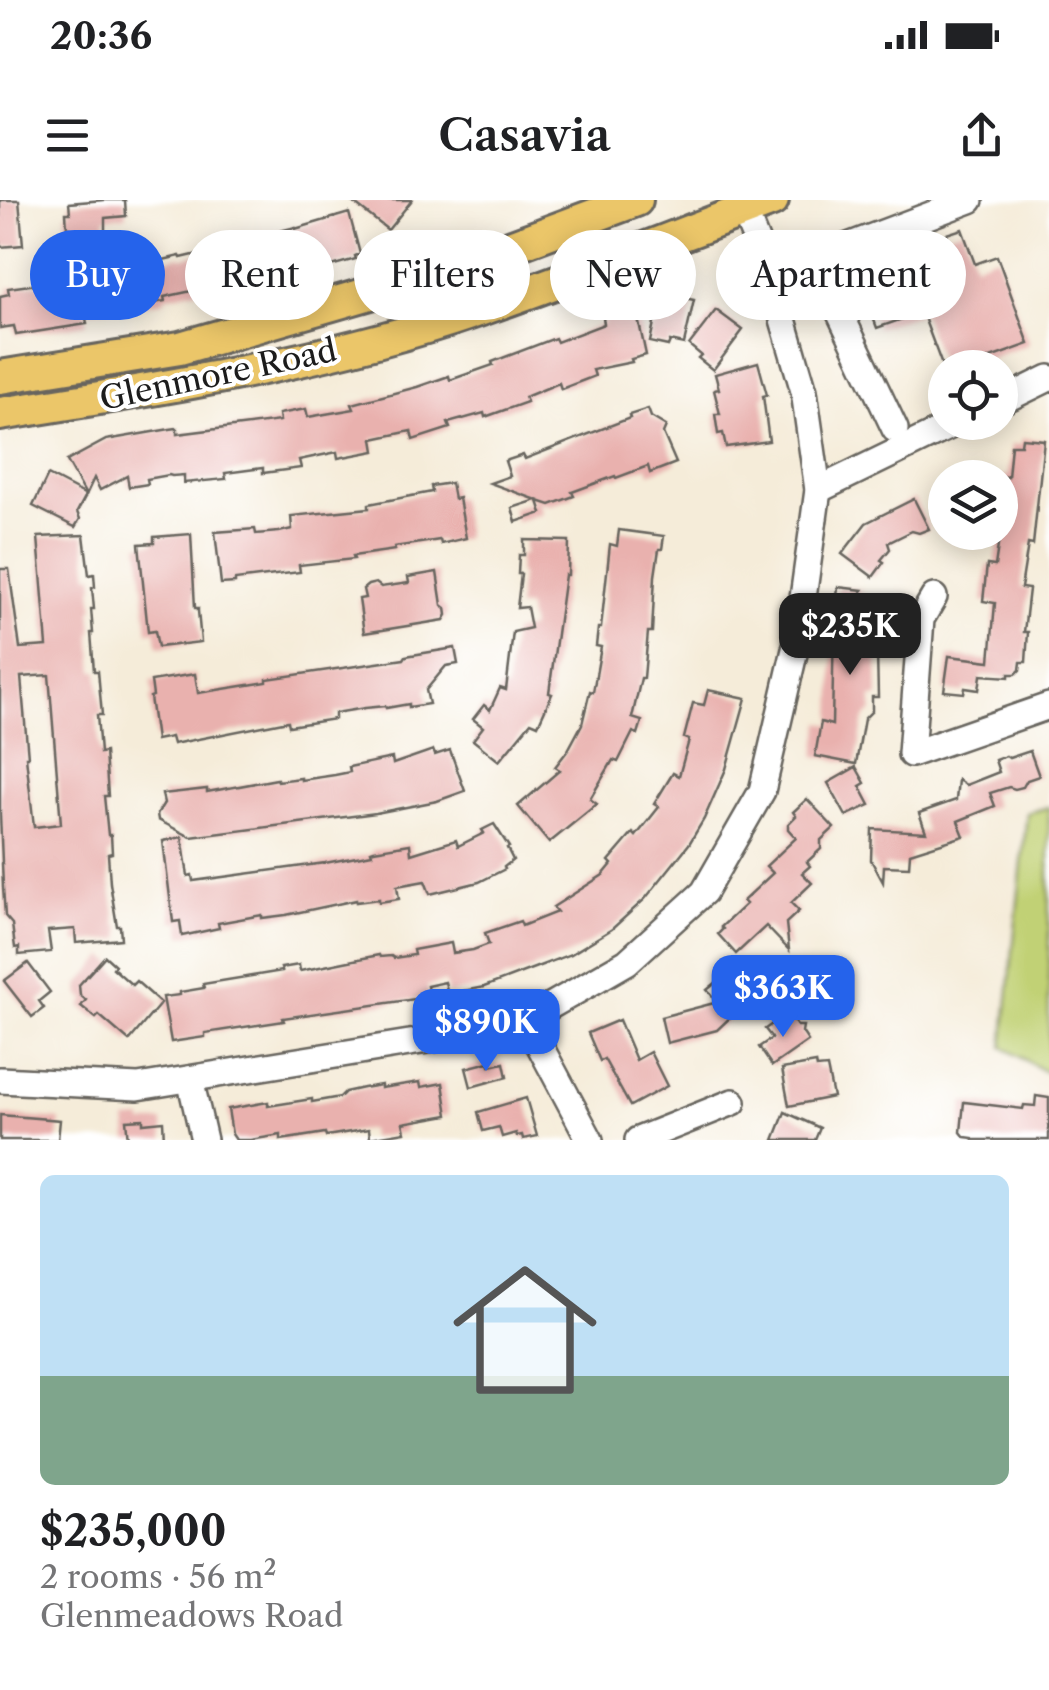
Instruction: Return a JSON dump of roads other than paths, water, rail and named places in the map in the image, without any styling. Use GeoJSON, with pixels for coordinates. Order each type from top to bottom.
{"type":"FeatureCollection","features":[{"type":"Feature","properties":{"kind":"main road","name":"Glenmore Road"},"geometry":{"type":"LineString","coordinates":[[0,377],[180,348],[440,272],[636,200]]}},
{"type":"Feature","properties":{"kind":"main road","name":"Glenmore Road"},"geometry":{"type":"LineString","coordinates":[[0,414],[191,384],[451,319],[757,204]]}},
{"type":"Feature","properties":{"kind":"street"},"geometry":{"type":"LineString","coordinates":[[894,429],[814,259],[970,200]]}},
{"type":"Feature","properties":{"kind":"street"},"geometry":{"type":"LineString","coordinates":[[0,1080],[138,1087],[428,1040],[526,1020],[626,962],[704,892],[762,791],[797,641],[818,490],[804,391],[770,275],[757,204]]}},
{"type":"Feature","properties":{"kind":"street"},"geometry":{"type":"LineString","coordinates":[[1018,393],[1049,378]]}},
{"type":"Feature","properties":{"kind":"street"},"geometry":{"type":"LineString","coordinates":[[818,490],[928,437]]}},
{"type":"Feature","properties":{"kind":"street"},"geometry":{"type":"LineString","coordinates":[[934,598],[921,618],[912,754],[1049,706]]}},
{"type":"Feature","properties":{"kind":"street"},"geometry":{"type":"LineString","coordinates":[[526,1020],[590,1140]]}},
{"type":"Feature","properties":{"kind":"street"},"geometry":{"type":"LineString","coordinates":[[190,1079],[204,1140]]}},
{"type":"Feature","properties":{"kind":"street"},"geometry":{"type":"LineString","coordinates":[[638,1140],[733,1102]]}}]}
